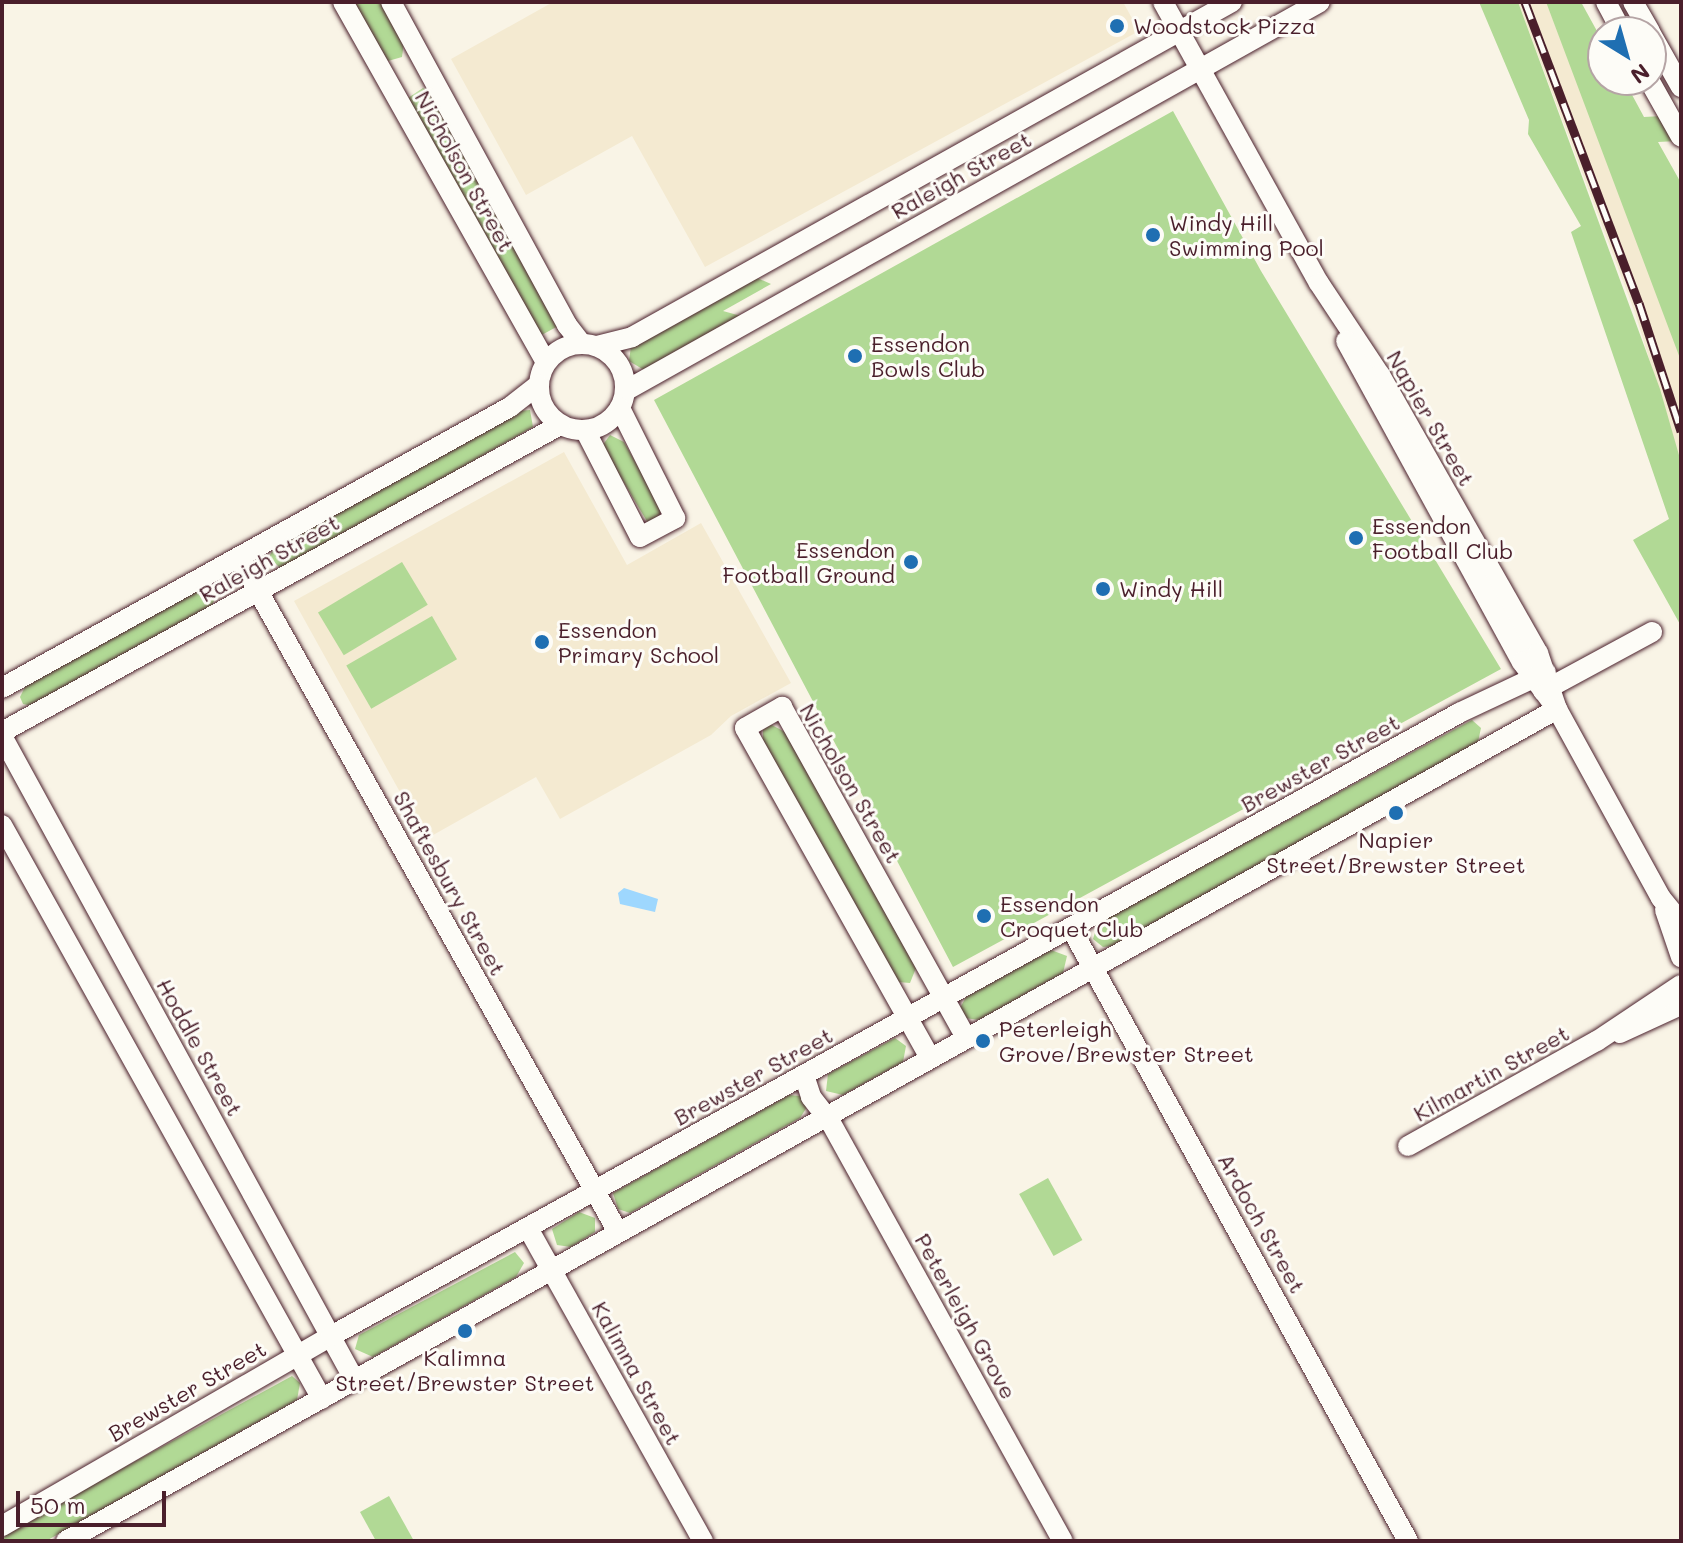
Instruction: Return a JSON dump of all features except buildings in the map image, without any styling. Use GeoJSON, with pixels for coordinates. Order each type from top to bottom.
{"type":"FeatureCollection","features":[{"type":"Feature","properties":{"kind":"street","name":"Nicholson Street"},"geometry":{"type":"LineString","coordinates":[[343,2],[546,362]]}},
{"type":"Feature","properties":{"kind":"street","name":"Nicholson Street"},"geometry":{"type":"LineString","coordinates":[[391,2],[589,345]]}},
{"type":"Feature","properties":{"kind":"street","name":"Napier Street"},"geometry":{"type":"LineString","coordinates":[[1163,2],[1319,283],[1380,375],[1557,709],[1661,898],[1681,923]]}},
{"type":"Feature","properties":{"kind":"street","name":"Raleigh Street"},"geometry":{"type":"LineString","coordinates":[[589,345],[659,322],[1232,2]]}},
{"type":"Feature","properties":{"kind":"street","name":"Raleigh Street"},"geometry":{"type":"LineString","coordinates":[[622,400],[1320,2]]}},
{"type":"Feature","properties":{"kind":"street"},"geometry":{"type":"LineString","coordinates":[[1667,62],[1681,87]]}},
{"type":"Feature","properties":{"kind":"street"},"geometry":{"type":"LineString","coordinates":[[1674,109],[1681,137]]}},
{"type":"Feature","properties":{"kind":"street"},"geometry":{"type":"LineString","coordinates":[[585,430],[640,537],[675,518],[622,400],[619,364],[589,345],[556,352],[546,362],[538,385],[544,408],[560,425],[585,430],[599,427],[622,400]]}},
{"type":"Feature","properties":{"kind":"street","name":"Raleigh Street"},"geometry":{"type":"LineString","coordinates":[[2,688],[510,407],[538,385]]}},
{"type":"Feature","properties":{"kind":"street","name":"Raleigh Street"},"geometry":{"type":"LineString","coordinates":[[2,734],[560,425]]}},
{"type":"Feature","properties":{"kind":"street","name":"Shaftesbury Street"},"geometry":{"type":"LineString","coordinates":[[239,557],[618,1232]]}},
{"type":"Feature","properties":{"kind":"street","name":"Brewster Street"},"geometry":{"type":"LineString","coordinates":[[2,1526],[331,1336],[1459,713],[1543,682],[1652,632]]}},
{"type":"Feature","properties":{"kind":"street","name":"Nicholson Street"},"geometry":{"type":"LineString","coordinates":[[929,1056],[745,728],[782,707],[965,1036]]}},
{"type":"Feature","properties":{"kind":"street"},"geometry":{"type":"LineString","coordinates":[[66,1541],[929,1056],[1557,709]]}},
{"type":"Feature","properties":{"kind":"street","name":"Hoddle Street"},"geometry":{"type":"LineString","coordinates":[[2,734],[355,1381]]}},
{"type":"Feature","properties":{"kind":"street"},"geometry":{"type":"LineString","coordinates":[[2,825],[322,1399]]}},
{"type":"Feature","properties":{"kind":"street","name":"Napier Street"},"geometry":{"type":"LineString","coordinates":[[1661,898],[1681,957]]}},
{"type":"Feature","properties":{"kind":"street","name":"Ardoch Street"},"geometry":{"type":"LineString","coordinates":[[1071,928],[1408,1541]]}},
{"type":"Feature","properties":{"kind":"street","name":"Kilmartin Street"},"geometry":{"type":"LineString","coordinates":[[1408,1146],[1597,1041],[1681,985]]}},
{"type":"Feature","properties":{"kind":"street","name":"Kilmartin Street"},"geometry":{"type":"LineString","coordinates":[[1597,1041],[1681,1005]]}},
{"type":"Feature","properties":{"kind":"street","name":"Peterleigh Grove"},"geometry":{"type":"LineString","coordinates":[[804,1075],[811,1097],[826,1115],[1063,1541]]}},
{"type":"Feature","properties":{"kind":"street","name":"Kalimna Street"},"geometry":{"type":"LineString","coordinates":[[528,1228],[703,1541]]}},
{"type":"Feature","properties":{"kind":"shaded area"},"geometry":{"type":"Polygon","coordinates":[[[553,2],[1123,2],[1139,31],[705,267],[632,136],[526,195],[451,59],[553,2]]]}},
{"type":"Feature","properties":{"kind":"shaded area"},"geometry":{"type":"Polygon","coordinates":[[[1518,2],[1546,2],[1648,263],[1681,361],[1681,462],[1635,313],[1518,2]]]}},
{"type":"Feature","properties":{"kind":"shaded area","name":"Essendon Primary School"},"geometry":{"type":"Polygon","coordinates":[[[564,452],[627,565],[701,523],[791,683],[731,716],[711,735],[560,819],[536,777],[426,839],[294,601],[564,452]]]}},
{"type":"Feature","properties":{"kind":"green space"},"geometry":{"type":"Polygon","coordinates":[[[352,2],[381,2],[404,42],[402,57],[388,61],[352,2]]]}},
{"type":"Feature","properties":{"kind":"green space"},"geometry":{"type":"Polygon","coordinates":[[[1479,2],[1518,2],[1660,389],[1681,462],[1681,626],[1633,540],[1669,519],[1571,232],[1581,226],[1528,134],[1529,120],[1479,2]]]}},
{"type":"Feature","properties":{"kind":"green space"},"geometry":{"type":"Polygon","coordinates":[[[1546,2],[1581,2],[1589,16],[1587,96],[1633,96],[1644,117],[1662,116],[1677,141],[1658,142],[1681,183],[1681,361],[1546,2]]]}},
{"type":"Feature","properties":{"kind":"green space"},"geometry":{"type":"Polygon","coordinates":[[[423,88],[430,92],[560,325],[538,337],[408,98],[423,88]]]}},
{"type":"Feature","properties":{"kind":"green space","name":"Windy Hill"},"geometry":{"type":"Polygon","coordinates":[[[1173,111],[1261,271],[1501,669],[953,967],[654,400],[1173,111]]]}},
{"type":"Feature","properties":{"kind":"green space"},"geometry":{"type":"Polygon","coordinates":[[[755,277],[771,284],[723,311],[741,316],[644,370],[629,361],[631,346],[755,277]]]}},
{"type":"Feature","properties":{"kind":"green space"},"geometry":{"type":"Polygon","coordinates":[[[530,410],[533,427],[282,570],[269,557],[274,547],[518,411],[530,410]]]}},
{"type":"Feature","properties":{"kind":"green space"},"geometry":{"type":"Polygon","coordinates":[[[610,435],[624,442],[661,507],[660,516],[648,523],[602,446],[610,435]]]}},
{"type":"Feature","properties":{"kind":"green space"},"geometry":{"type":"Polygon","coordinates":[[[402,562],[428,605],[344,655],[318,612],[402,562]]]}},
{"type":"Feature","properties":{"kind":"green space"},"geometry":{"type":"Polygon","coordinates":[[[202,587],[212,589],[215,598],[210,611],[37,707],[23,704],[20,697],[26,685],[202,587]]]}},
{"type":"Feature","properties":{"kind":"green space"},"geometry":{"type":"Polygon","coordinates":[[[432,616],[457,659],[371,709],[346,666],[432,616]]]}},
{"type":"Feature","properties":{"kind":"green space"},"geometry":{"type":"Polygon","coordinates":[[[1472,720],[1481,728],[1478,742],[1113,946],[1103,947],[1093,939],[1098,923],[1472,720]]]}},
{"type":"Feature","properties":{"kind":"green space"},"geometry":{"type":"Polygon","coordinates":[[[770,724],[785,732],[916,968],[910,983],[898,982],[763,741],[763,730],[770,724]]]}},
{"type":"Feature","properties":{"kind":"green space"},"geometry":{"type":"Polygon","coordinates":[[[1051,950],[1067,956],[1063,973],[979,1020],[965,1018],[960,1008],[966,997],[1051,950]]]}},
{"type":"Feature","properties":{"kind":"green space"},"geometry":{"type":"Polygon","coordinates":[[[895,1038],[906,1046],[903,1062],[843,1095],[826,1091],[828,1074],[895,1038]]]}},
{"type":"Feature","properties":{"kind":"green space"},"geometry":{"type":"Polygon","coordinates":[[[789,1095],[800,1096],[807,1107],[800,1118],[630,1213],[618,1209],[613,1193],[789,1095]]]}},
{"type":"Feature","properties":{"kind":"green space"},"geometry":{"type":"Polygon","coordinates":[[[1048,1178],[1082,1240],[1054,1256],[1019,1194],[1048,1178]]]}},
{"type":"Feature","properties":{"kind":"green space"},"geometry":{"type":"Polygon","coordinates":[[[579,1212],[595,1218],[595,1232],[571,1247],[557,1245],[552,1229],[579,1212]]]}},
{"type":"Feature","properties":{"kind":"green space"},"geometry":{"type":"Polygon","coordinates":[[[515,1252],[524,1263],[516,1277],[373,1357],[355,1349],[359,1335],[515,1252]]]}},
{"type":"Feature","properties":{"kind":"green space"},"geometry":{"type":"Polygon","coordinates":[[[292,1376],[300,1383],[297,1400],[46,1541],[2,1541],[9,1530],[292,1376]]]}},
{"type":"Feature","properties":{"kind":"green space"},"geometry":{"type":"Polygon","coordinates":[[[389,1496],[414,1541],[376,1541],[360,1512],[389,1496]]]}},
{"type":"Feature","properties":{"kind":"water"},"geometry":{"type":"Polygon","coordinates":[[[624,888],[658,899],[655,912],[620,904],[618,893],[624,888]]]}},
{"type":"Feature","properties":{"kind":"railway"},"geometry":{"type":"LineString","coordinates":[[1525,2],[1639,303],[1681,431]]}},
{"type":"Feature","properties":{"kind":"place","name":"Woodstock Pizza"},"geometry":{"type":"Point","coordinates":[1117,26]}},
{"type":"Feature","properties":{"kind":"place","name":"Windy Hill Swimming Pool"},"geometry":{"type":"Point","coordinates":[1153,235]}},
{"type":"Feature","properties":{"kind":"place","name":"Essendon Bowls Club"},"geometry":{"type":"Point","coordinates":[855,356]}},
{"type":"Feature","properties":{"kind":"place","name":"Essendon Football Club"},"geometry":{"type":"Point","coordinates":[1356,538]}},
{"type":"Feature","properties":{"kind":"place","name":"Essendon Football Ground"},"geometry":{"type":"Point","coordinates":[911,562]}},
{"type":"Feature","properties":{"kind":"place","name":"Windy Hill"},"geometry":{"type":"Point","coordinates":[1103,589]}},
{"type":"Feature","properties":{"kind":"place","name":"Essendon Primary School"},"geometry":{"type":"Point","coordinates":[542,642]}},
{"type":"Feature","properties":{"kind":"place","name":"Napier Street/Brewster Street"},"geometry":{"type":"Point","coordinates":[1396,813]}},
{"type":"Feature","properties":{"kind":"place","name":"Essendon Croquet Club"},"geometry":{"type":"Point","coordinates":[984,916]}},
{"type":"Feature","properties":{"kind":"place","name":"Peterleigh Grove/Brewster Street"},"geometry":{"type":"Point","coordinates":[983,1041]}},
{"type":"Feature","properties":{"kind":"place","name":"Kalimna Street/Brewster Street"},"geometry":{"type":"Point","coordinates":[465,1331]}}]}
